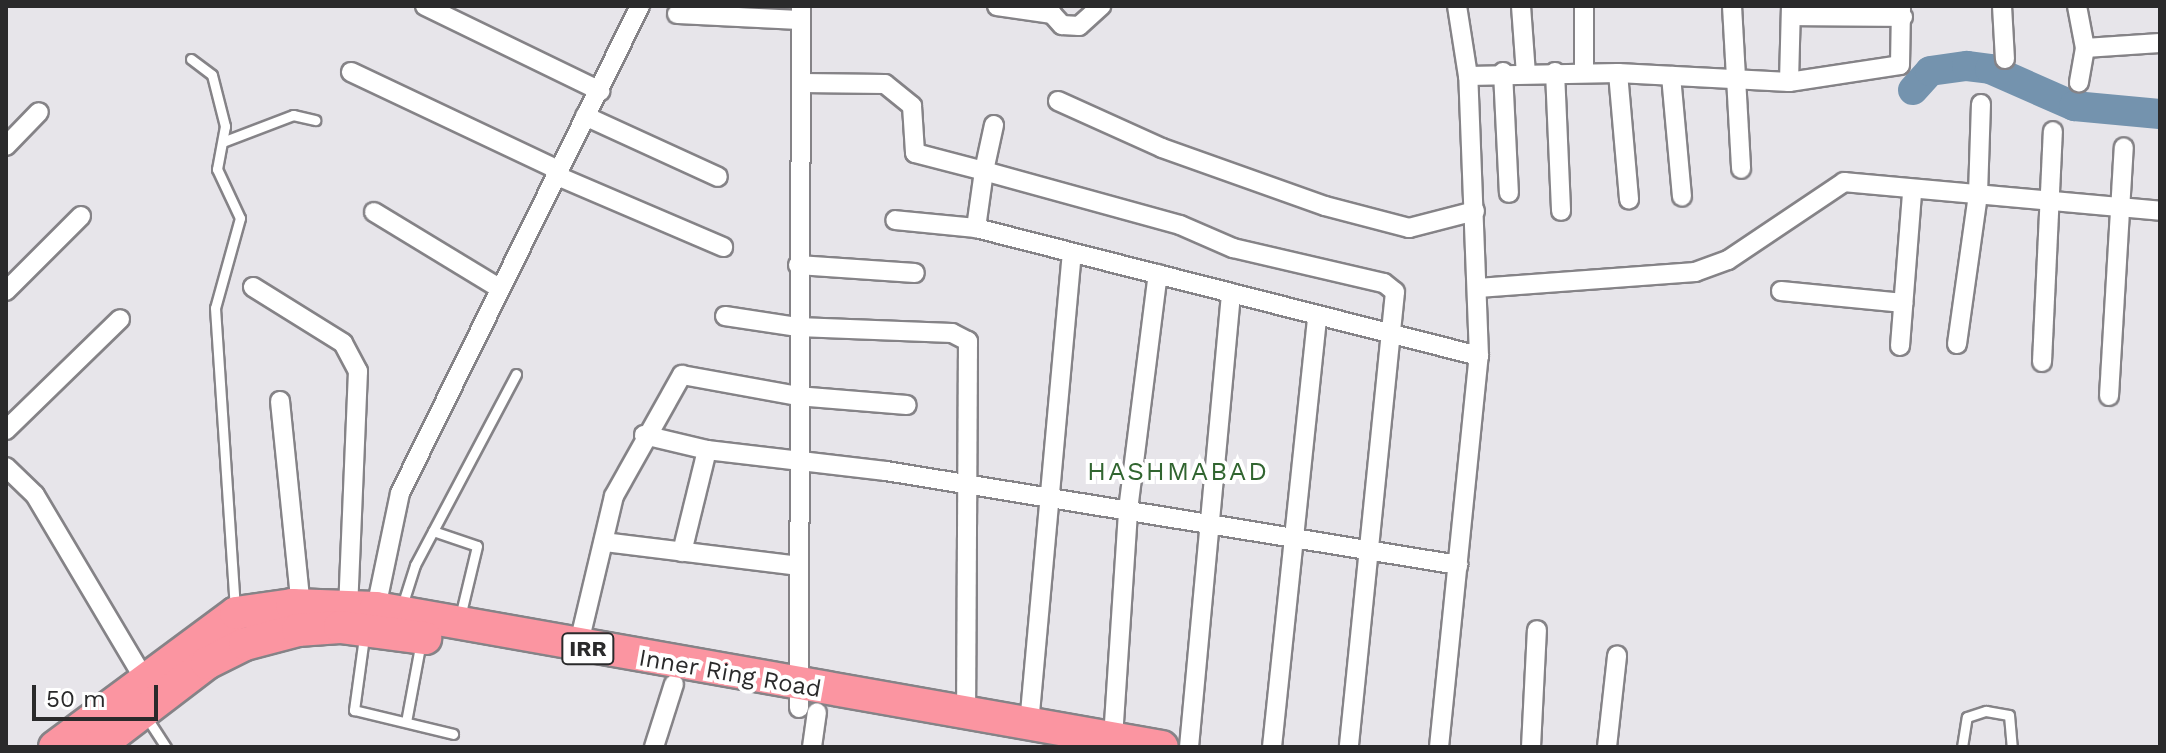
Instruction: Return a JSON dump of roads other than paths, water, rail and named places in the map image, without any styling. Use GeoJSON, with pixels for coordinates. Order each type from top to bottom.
{"type":"FeatureCollection","features":[{"type":"Feature","properties":{"kind":"highway","name":"Inner Ring Road"},"geometry":{"type":"LineString","coordinates":[[97,747],[144,696],[236,613],[301,606],[459,624],[578,647],[806,702],[966,711],[1162,747]]}},
{"type":"Feature","properties":{"kind":"highway","name":"Inner Ring Road"},"geometry":{"type":"LineString","coordinates":[[55,747],[144,696],[245,644],[372,615],[421,638],[674,684],[806,702],[1051,747]]}},
{"type":"Feature","properties":{"kind":"street"},"geometry":{"type":"LineString","coordinates":[[425,6],[600,91]]}},
{"type":"Feature","properties":{"kind":"street"},"geometry":{"type":"LineString","coordinates":[[372,615],[400,493],[640,6]]}},
{"type":"Feature","properties":{"kind":"street"},"geometry":{"type":"LineString","coordinates":[[997,6],[1054,10],[1062,25],[1079,26],[1101,6]]}},
{"type":"Feature","properties":{"kind":"street"},"geometry":{"type":"LineString","coordinates":[[1439,747],[1479,356],[1468,76],[1457,6]]}},
{"type":"Feature","properties":{"kind":"street"},"geometry":{"type":"LineString","coordinates":[[1521,6],[1526,74]]}},
{"type":"Feature","properties":{"kind":"street"},"geometry":{"type":"LineString","coordinates":[[1584,6],[1584,73]]}},
{"type":"Feature","properties":{"kind":"street"},"geometry":{"type":"LineString","coordinates":[[1732,6],[1741,169]]}},
{"type":"Feature","properties":{"kind":"street"},"geometry":{"type":"LineString","coordinates":[[2002,6],[2005,59]]}},
{"type":"Feature","properties":{"kind":"street"},"geometry":{"type":"LineString","coordinates":[[2077,6],[2085,48],[2079,82]]}},
{"type":"Feature","properties":{"kind":"street"},"geometry":{"type":"LineString","coordinates":[[677,14],[720,9],[801,13],[797,461],[806,702],[812,747]]}},
{"type":"Feature","properties":{"kind":"street"},"geometry":{"type":"LineString","coordinates":[[1468,76],[1503,72],[1618,73],[1789,82],[1900,65],[1902,11],[1791,11],[1789,82]]}},
{"type":"Feature","properties":{"kind":"street"},"geometry":{"type":"LineString","coordinates":[[2085,48],[2160,43]]}},
{"type":"Feature","properties":{"kind":"street"},"geometry":{"type":"LineString","coordinates":[[351,72],[557,172],[723,247]]}},
{"type":"Feature","properties":{"kind":"street"},"geometry":{"type":"LineString","coordinates":[[1503,72],[1509,193]]}},
{"type":"Feature","properties":{"kind":"street"},"geometry":{"type":"LineString","coordinates":[[1555,72],[1561,211]]}},
{"type":"Feature","properties":{"kind":"street"},"geometry":{"type":"LineString","coordinates":[[1618,73],[1629,200]]}},
{"type":"Feature","properties":{"kind":"street"},"geometry":{"type":"LineString","coordinates":[[1671,76],[1682,197]]}},
{"type":"Feature","properties":{"kind":"street"},"geometry":{"type":"LineString","coordinates":[[802,83],[885,84],[912,106],[915,153],[1168,221],[1233,248],[1384,283],[1395,292],[1373,552],[1349,747]]}},
{"type":"Feature","properties":{"kind":"street"},"geometry":{"type":"LineString","coordinates":[[1058,101],[1162,148],[1325,206],[1409,228],[1475,211]]}},
{"type":"Feature","properties":{"kind":"street"},"geometry":{"type":"LineString","coordinates":[[1957,344],[1978,194],[1981,104]]}},
{"type":"Feature","properties":{"kind":"street"},"geometry":{"type":"LineString","coordinates":[[6,146],[39,112]]}},
{"type":"Feature","properties":{"kind":"street"},"geometry":{"type":"LineString","coordinates":[[585,116],[718,177]]}},
{"type":"Feature","properties":{"kind":"street"},"geometry":{"type":"LineString","coordinates":[[976,228],[994,125]]}},
{"type":"Feature","properties":{"kind":"street"},"geometry":{"type":"LineString","coordinates":[[2042,362],[2053,131]]}},
{"type":"Feature","properties":{"kind":"street"},"geometry":{"type":"LineString","coordinates":[[2109,396],[2116,209],[2124,147]]}},
{"type":"Feature","properties":{"kind":"street"},"geometry":{"type":"LineString","coordinates":[[1478,288],[1695,272],[1728,260],[1832,187],[1856,183],[1912,192],[2049,198],[2116,209],[2160,211]]}},
{"type":"Feature","properties":{"kind":"street"},"geometry":{"type":"LineString","coordinates":[[1900,346],[1912,192]]}},
{"type":"Feature","properties":{"kind":"street"},"geometry":{"type":"LineString","coordinates":[[374,212],[499,288]]}},
{"type":"Feature","properties":{"kind":"street"},"geometry":{"type":"LineString","coordinates":[[6,291],[81,216]]}},
{"type":"Feature","properties":{"kind":"street"},"geometry":{"type":"LineString","coordinates":[[895,220],[976,228],[1072,256],[1158,274],[1479,356]]}},
{"type":"Feature","properties":{"kind":"street"},"geometry":{"type":"LineString","coordinates":[[1029,724],[1072,256]]}},
{"type":"Feature","properties":{"kind":"street"},"geometry":{"type":"LineString","coordinates":[[798,265],[915,273]]}},
{"type":"Feature","properties":{"kind":"street"},"geometry":{"type":"LineString","coordinates":[[1113,738],[1128,510],[1158,274]]}},
{"type":"Feature","properties":{"kind":"street"},"geometry":{"type":"LineString","coordinates":[[253,287],[343,343],[358,371],[372,615]]}},
{"type":"Feature","properties":{"kind":"street"},"geometry":{"type":"LineString","coordinates":[[1781,291],[1903,303]]}},
{"type":"Feature","properties":{"kind":"street"},"geometry":{"type":"LineString","coordinates":[[1189,747],[1231,293]]}},
{"type":"Feature","properties":{"kind":"street"},"geometry":{"type":"LineString","coordinates":[[725,316],[798,327],[965,338],[970,486],[966,711]]}},
{"type":"Feature","properties":{"kind":"street"},"geometry":{"type":"LineString","coordinates":[[1272,747],[1317,316]]}},
{"type":"Feature","properties":{"kind":"street"},"geometry":{"type":"LineString","coordinates":[[6,430],[120,319]]}},
{"type":"Feature","properties":{"kind":"street"},"geometry":{"type":"LineString","coordinates":[[578,647],[614,496],[644,435],[684,374],[797,396],[907,405]]}},
{"type":"Feature","properties":{"kind":"street"},"geometry":{"type":"LineString","coordinates":[[280,401],[301,606]]}},
{"type":"Feature","properties":{"kind":"street"},"geometry":{"type":"LineString","coordinates":[[644,435],[707,450],[1128,510],[1292,542],[1458,565]]}},
{"type":"Feature","properties":{"kind":"street"},"geometry":{"type":"LineString","coordinates":[[682,552],[707,450]]}},
{"type":"Feature","properties":{"kind":"street"},"geometry":{"type":"LineString","coordinates":[[6,467],[35,495],[144,696]]}},
{"type":"Feature","properties":{"kind":"street"},"geometry":{"type":"LineString","coordinates":[[604,542],[799,566]]}},
{"type":"Feature","properties":{"kind":"street"},"geometry":{"type":"LineString","coordinates":[[1531,747],[1537,630]]}},
{"type":"Feature","properties":{"kind":"street"},"geometry":{"type":"LineString","coordinates":[[1607,747],[1617,656]]}},
{"type":"Feature","properties":{"kind":"street"},"geometry":{"type":"LineString","coordinates":[[654,747],[674,684]]}},
{"type":"Feature","properties":{"kind":"lane"},"geometry":{"type":"LineString","coordinates":[[191,59],[212,75],[225,141],[217,169],[240,218],[215,308],[236,613]]}},
{"type":"Feature","properties":{"kind":"lane"},"geometry":{"type":"LineString","coordinates":[[225,141],[293,115],[315,120]]}},
{"type":"Feature","properties":{"kind":"lane"},"geometry":{"type":"LineString","coordinates":[[453,734],[354,710],[372,615],[433,531],[516,374]]}},
{"type":"Feature","properties":{"kind":"lane"},"geometry":{"type":"LineString","coordinates":[[433,531],[477,546],[459,624]]}},
{"type":"Feature","properties":{"kind":"lane"},"geometry":{"type":"LineString","coordinates":[[406,722],[421,638]]}},
{"type":"Feature","properties":{"kind":"lane"},"geometry":{"type":"LineString","coordinates":[[144,696],[166,747]]}},
{"type":"Feature","properties":{"kind":"lane"},"geometry":{"type":"LineString","coordinates":[[1962,747],[1967,717],[1986,711],[2009,715],[2012,747]]}},
{"type":"Feature","properties":{"kind":"waterway"},"geometry":{"type":"LineString","coordinates":[[1913,90],[1930,71],[1967,66],[1990,69],[2074,106],[2160,114]]}},
{"type":"Feature","properties":{"kind":"district","name":"HASHMABAD"},"geometry":{"type":"Point","coordinates":[1178,472]}}]}
